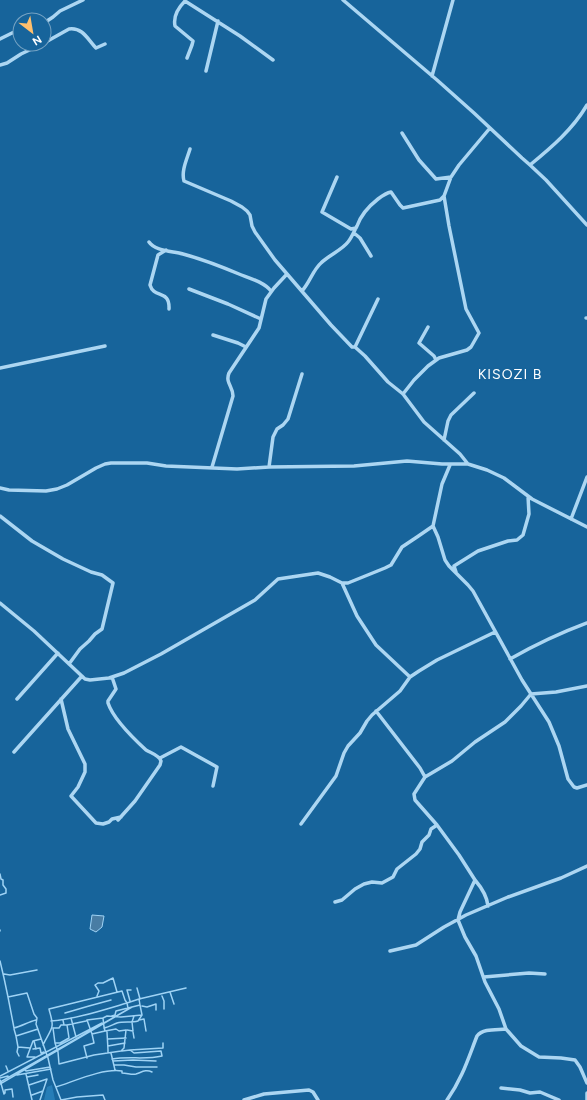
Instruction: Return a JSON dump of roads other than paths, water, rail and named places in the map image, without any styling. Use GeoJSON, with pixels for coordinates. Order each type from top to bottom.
{"type":"FeatureCollection","features":[{"type":"Feature","properties":{"kind":"street"},"geometry":{"type":"LineString","coordinates":[[52,18],[60,11],[82,0]]}},
{"type":"Feature","properties":{"kind":"street"},"geometry":{"type":"LineString","coordinates":[[187,58],[192,45],[192,40],[175,26],[174,21],[179,8],[185,0],[218,21],[273,60]]}},
{"type":"Feature","properties":{"kind":"street"},"geometry":{"type":"LineString","coordinates":[[343,0],[432,76],[530,164],[587,225]]}},
{"type":"Feature","properties":{"kind":"street"},"geometry":{"type":"LineString","coordinates":[[432,76],[453,0]]}},
{"type":"Feature","properties":{"kind":"street"},"geometry":{"type":"LineString","coordinates":[[206,70],[218,21]]}},
{"type":"Feature","properties":{"kind":"street"},"geometry":{"type":"LineString","coordinates":[[52,38],[74,28],[86,35],[96,48],[105,44]]}},
{"type":"Feature","properties":{"kind":"street"},"geometry":{"type":"LineString","coordinates":[[0,39],[12,33]]}},
{"type":"Feature","properties":{"kind":"street"},"geometry":{"type":"LineString","coordinates":[[0,65],[7,63],[26,52]]}},
{"type":"Feature","properties":{"kind":"street"},"geometry":{"type":"LineString","coordinates":[[530,164],[563,136],[587,105]]}},
{"type":"Feature","properties":{"kind":"street"},"geometry":{"type":"LineString","coordinates":[[302,290],[321,263],[348,243],[357,224],[368,207],[387,193],[391,192],[403,208],[440,200],[444,196],[451,177],[459,165],[490,128]]}},
{"type":"Feature","properties":{"kind":"street"},"geometry":{"type":"LineString","coordinates":[[402,133],[419,160],[436,179],[451,177]]}},
{"type":"Feature","properties":{"kind":"street"},"geometry":{"type":"LineString","coordinates":[[190,149],[184,169],[184,181],[231,201],[247,211],[250,215],[255,232],[275,260],[331,325],[352,347],[376,367],[388,382],[403,394],[424,422],[460,454],[468,464]]}},
{"type":"Feature","properties":{"kind":"street"},"geometry":{"type":"LineString","coordinates":[[337,177],[322,212],[351,229],[356,228]]}},
{"type":"Feature","properties":{"kind":"street"},"geometry":{"type":"LineString","coordinates":[[403,394],[428,366],[439,358],[467,350],[471,347],[479,333],[466,309],[444,196]]}},
{"type":"Feature","properties":{"kind":"street"},"geometry":{"type":"LineString","coordinates":[[354,233],[360,238],[372,256]]}},
{"type":"Feature","properties":{"kind":"street"},"geometry":{"type":"LineString","coordinates":[[149,242],[152,246],[182,253],[215,264],[253,280],[271,291]]}},
{"type":"Feature","properties":{"kind":"street"},"geometry":{"type":"LineString","coordinates":[[166,250],[158,255],[150,285],[153,291],[167,298],[169,302],[169,309]]}},
{"type":"Feature","properties":{"kind":"street"},"geometry":{"type":"LineString","coordinates":[[212,467],[233,396],[233,390],[228,383],[227,378],[259,328],[266,299],[271,291],[287,274]]}},
{"type":"Feature","properties":{"kind":"street"},"geometry":{"type":"LineString","coordinates":[[189,290],[228,304],[261,319]]}},
{"type":"Feature","properties":{"kind":"street"},"geometry":{"type":"LineString","coordinates":[[355,348],[378,299]]}},
{"type":"Feature","properties":{"kind":"street"},"geometry":{"type":"LineString","coordinates":[[428,326],[419,343],[434,356],[436,360]]}},
{"type":"Feature","properties":{"kind":"street"},"geometry":{"type":"LineString","coordinates":[[213,334],[246,347]]}},
{"type":"Feature","properties":{"kind":"street"},"geometry":{"type":"LineString","coordinates":[[0,368],[105,346]]}},
{"type":"Feature","properties":{"kind":"street"},"geometry":{"type":"LineString","coordinates":[[269,467],[272,437],[277,429],[288,419],[302,374]]}},
{"type":"Feature","properties":{"kind":"street"},"geometry":{"type":"LineString","coordinates":[[444,440],[448,421],[451,416],[467,398],[474,393]]}},
{"type":"Feature","properties":{"kind":"street"},"geometry":{"type":"LineString","coordinates":[[457,464],[460,454]]}},
{"type":"Feature","properties":{"kind":"street"},"geometry":{"type":"LineString","coordinates":[[0,488],[9,490],[46,491],[57,489],[104,464],[111,463],[147,463],[166,466],[212,467],[218,469],[354,466],[407,461],[468,464],[487,470],[504,478],[528,496],[587,527]]}},
{"type":"Feature","properties":{"kind":"street"},"geometry":{"type":"LineString","coordinates":[[450,464],[442,484],[433,526],[445,560],[473,591],[510,659],[549,722],[559,746],[568,779],[571,784],[578,788],[587,785]]}},
{"type":"Feature","properties":{"kind":"street"},"geometry":{"type":"LineString","coordinates":[[571,519],[587,477]]}},
{"type":"Feature","properties":{"kind":"street"},"geometry":{"type":"LineString","coordinates":[[456,573],[454,566],[478,551],[508,541],[517,540],[523,535],[529,514],[528,496]]}},
{"type":"Feature","properties":{"kind":"street"},"geometry":{"type":"LineString","coordinates":[[0,516],[32,541],[64,559],[91,572],[102,575],[113,583],[102,629],[80,649],[69,664]]}},
{"type":"Feature","properties":{"kind":"street"},"geometry":{"type":"LineString","coordinates":[[0,603],[58,653],[85,679],[90,680],[112,677],[124,673],[161,654],[255,600],[278,579],[318,573],[342,583],[348,583],[388,567],[402,546],[433,526]]}},
{"type":"Feature","properties":{"kind":"street"},"geometry":{"type":"LineString","coordinates":[[342,583],[358,616],[376,645],[410,677]]}},
{"type":"Feature","properties":{"kind":"street"},"geometry":{"type":"LineString","coordinates":[[510,659],[545,640],[572,628],[587,624]]}},
{"type":"Feature","properties":{"kind":"street"},"geometry":{"type":"LineString","coordinates":[[301,824],[336,776],[348,746],[360,733],[367,721],[376,711],[400,692],[410,677],[437,660],[495,632]]}},
{"type":"Feature","properties":{"kind":"street"},"geometry":{"type":"LineString","coordinates":[[17,698],[58,653]]}},
{"type":"Feature","properties":{"kind":"street"},"geometry":{"type":"LineString","coordinates":[[14,752],[82,676]]}},
{"type":"Feature","properties":{"kind":"street"},"geometry":{"type":"LineString","coordinates":[[112,677],[116,689],[108,703],[113,714],[138,743],[160,758]]}},
{"type":"Feature","properties":{"kind":"street"},"geometry":{"type":"LineString","coordinates":[[488,906],[488,902],[482,888],[437,825],[419,806],[415,800],[414,794],[425,777],[452,761],[475,742],[505,722],[522,706],[531,694],[556,692],[587,686]]}},
{"type":"Feature","properties":{"kind":"street"},"geometry":{"type":"LineString","coordinates":[[61,699],[68,730],[85,764],[85,772],[78,787],[71,796],[96,823],[103,824],[112,819],[119,819],[135,801],[152,777],[160,765],[160,758]]}},
{"type":"Feature","properties":{"kind":"street"},"geometry":{"type":"LineString","coordinates":[[376,711],[420,768],[425,777]]}},
{"type":"Feature","properties":{"kind":"street"},"geometry":{"type":"LineString","coordinates":[[160,758],[181,747],[217,767],[213,786]]}},
{"type":"Feature","properties":{"kind":"street"},"geometry":{"type":"LineString","coordinates":[[335,902],[342,900],[355,889],[364,884],[372,882],[382,883],[393,877],[397,869],[416,854],[420,849],[422,842],[429,835],[431,829],[437,825]]}},
{"type":"Feature","properties":{"kind":"street"},"geometry":{"type":"LineString","coordinates":[[390,951],[416,945],[466,915],[531,888],[561,878],[587,866]]}},
{"type":"Feature","properties":{"kind":"street"},"geometry":{"type":"LineString","coordinates":[[475,880],[460,912],[458,920],[465,937],[476,956],[506,1029],[521,1046],[539,1057],[575,1060],[587,1083]]}},
{"type":"Feature","properties":{"kind":"street"},"geometry":{"type":"LineString","coordinates":[[484,977],[529,973],[544,974]]}},
{"type":"Feature","properties":{"kind":"street"},"geometry":{"type":"LineString","coordinates":[[447,1100],[463,1074],[479,1033],[506,1029]]}},
{"type":"Feature","properties":{"kind":"street"},"geometry":{"type":"LineString","coordinates":[[501,1088],[520,1090],[530,1093],[540,1092],[558,1100]]}},
{"type":"Feature","properties":{"kind":"street"},"geometry":{"type":"LineString","coordinates":[[244,1100],[264,1094],[309,1090],[313,1092],[318,1100]]}},
{"type":"Feature","properties":{"kind":"street"},"geometry":{"type":"LineString","coordinates":[[587,1093],[587,1100]]}},
{"type":"Feature","properties":{"kind":"waterway"},"geometry":{"type":"LineString","coordinates":[[0,874],[1,879],[3,880],[3,885],[6,889],[6,893],[0,895]]}},
{"type":"Feature","properties":{"kind":"waterway"},"geometry":{"type":"LineString","coordinates":[[0,961],[8,997],[27,993],[34,1014],[37,1018],[36,1024],[48,1058],[53,1080],[61,1100]]}},
{"type":"Feature","properties":{"kind":"waterway"},"geometry":{"type":"LineString","coordinates":[[4,974],[10,975],[37,970]]}},
{"type":"Feature","properties":{"kind":"waterway"},"geometry":{"type":"LineString","coordinates":[[97,996],[99,991],[95,985],[113,978],[117,992]]}},
{"type":"Feature","properties":{"kind":"waterway"},"geometry":{"type":"LineString","coordinates":[[137,988],[140,999]]}},
{"type":"Feature","properties":{"kind":"waterway"},"geometry":{"type":"LineString","coordinates":[[139,999],[186,988]]}},
{"type":"Feature","properties":{"kind":"waterway"},"geometry":{"type":"LineString","coordinates":[[130,1001],[127,990],[131,990]]}},
{"type":"Feature","properties":{"kind":"waterway"},"geometry":{"type":"LineString","coordinates":[[43,1045],[52,1026],[52,1024],[52,1022],[52,1020],[49,1009],[122,991],[127,1003],[80,1016],[60,1020],[51,1021]]}},
{"type":"Feature","properties":{"kind":"waterway"},"geometry":{"type":"LineString","coordinates":[[170,992],[174,1004]]}},
{"type":"Feature","properties":{"kind":"waterway"},"geometry":{"type":"LineString","coordinates":[[162,996],[164,1001],[164,1009]]}},
{"type":"Feature","properties":{"kind":"waterway"},"geometry":{"type":"LineString","coordinates":[[8,997],[14,1028],[36,1020]]}},
{"type":"Feature","properties":{"kind":"waterway"},"geometry":{"type":"LineString","coordinates":[[128,1008],[127,1003],[139,999],[140,1005]]}},
{"type":"Feature","properties":{"kind":"waterway"},"geometry":{"type":"LineString","coordinates":[[65,1013],[111,1000]]}},
{"type":"Feature","properties":{"kind":"waterway"},"geometry":{"type":"LineString","coordinates":[[142,1006],[147,1007],[156,1004],[156,1010]]}},
{"type":"Feature","properties":{"kind":"waterway"},"geometry":{"type":"LineString","coordinates":[[112,1016],[115,1015],[116,1011],[140,1005],[142,1015]]}},
{"type":"Feature","properties":{"kind":"waterway"},"geometry":{"type":"LineString","coordinates":[[0,1082],[132,1007],[0,1084]]}},
{"type":"Feature","properties":{"kind":"waterway"},"geometry":{"type":"LineString","coordinates":[[103,1018],[107,1016],[121,1017],[142,1015],[138,1021],[120,1022],[104,1028]]}},
{"type":"Feature","properties":{"kind":"waterway"},"geometry":{"type":"LineString","coordinates":[[127,1030],[133,1031],[132,1022],[134,1016]]}},
{"type":"Feature","properties":{"kind":"waterway"},"geometry":{"type":"LineString","coordinates":[[71,1018],[76,1037]]}},
{"type":"Feature","properties":{"kind":"waterway"},"geometry":{"type":"LineString","coordinates":[[67,1025],[87,1020],[103,1018],[105,1031],[92,1034],[87,1020]]}},
{"type":"Feature","properties":{"kind":"waterway"},"geometry":{"type":"LineString","coordinates":[[139,1020],[144,1019],[146,1031]]}},
{"type":"Feature","properties":{"kind":"waterway"},"geometry":{"type":"LineString","coordinates":[[63,1020],[64,1025],[61,1025],[59,1028],[53,1028],[55,1043],[60,1043],[69,1038],[67,1025],[64,1025]]}},
{"type":"Feature","properties":{"kind":"waterway"},"geometry":{"type":"LineString","coordinates":[[0,1076],[102,1023]]}},
{"type":"Feature","properties":{"kind":"waterway"},"geometry":{"type":"LineString","coordinates":[[14,1029],[16,1036],[38,1029]]}},
{"type":"Feature","properties":{"kind":"waterway"},"geometry":{"type":"LineString","coordinates":[[55,1043],[58,1052],[59,1064],[94,1055],[121,1051],[124,1048],[126,1030],[119,1031],[116,1029],[105,1031]]}},
{"type":"Feature","properties":{"kind":"waterway"},"geometry":{"type":"LineString","coordinates":[[107,1032],[108,1053]]}},
{"type":"Feature","properties":{"kind":"waterway"},"geometry":{"type":"LineString","coordinates":[[133,1032],[134,1038]]}},
{"type":"Feature","properties":{"kind":"waterway"},"geometry":{"type":"LineString","coordinates":[[87,1058],[84,1046],[94,1043],[92,1034]]}},
{"type":"Feature","properties":{"kind":"waterway"},"geometry":{"type":"LineString","coordinates":[[16,1036],[18,1047],[30,1048]]}},
{"type":"Feature","properties":{"kind":"waterway"},"geometry":{"type":"LineString","coordinates":[[108,1039],[126,1038]]}},
{"type":"Feature","properties":{"kind":"waterway"},"geometry":{"type":"LineString","coordinates":[[35,1057],[27,1057],[33,1041],[41,1039]]}},
{"type":"Feature","properties":{"kind":"waterway"},"geometry":{"type":"LineString","coordinates":[[34,1041],[36,1049]]}},
{"type":"Feature","properties":{"kind":"waterway"},"geometry":{"type":"LineString","coordinates":[[108,1046],[125,1043]]}},
{"type":"Feature","properties":{"kind":"waterway"},"geometry":{"type":"LineString","coordinates":[[130,1050],[163,1048],[163,1043]]}},
{"type":"Feature","properties":{"kind":"waterway"},"geometry":{"type":"LineString","coordinates":[[18,1047],[17,1052],[19,1056]]}},
{"type":"Feature","properties":{"kind":"waterway"},"geometry":{"type":"LineString","coordinates":[[33,1049],[40,1048],[41,1053],[44,1052]]}},
{"type":"Feature","properties":{"kind":"waterway"},"geometry":{"type":"LineString","coordinates":[[112,1059],[150,1058],[162,1056],[161,1051],[134,1053],[130,1050],[122,1051]]}},
{"type":"Feature","properties":{"kind":"waterway"},"geometry":{"type":"LineString","coordinates":[[111,1053],[115,1070]]}},
{"type":"Feature","properties":{"kind":"waterway"},"geometry":{"type":"LineString","coordinates":[[113,1061],[156,1061]]}},
{"type":"Feature","properties":{"kind":"waterway"},"geometry":{"type":"LineString","coordinates":[[114,1065],[157,1067]]}},
{"type":"Feature","properties":{"kind":"waterway"},"geometry":{"type":"LineString","coordinates":[[6,1066],[8,1071]]}},
{"type":"Feature","properties":{"kind":"waterway"},"geometry":{"type":"LineString","coordinates":[[25,1070],[50,1067]]}},
{"type":"Feature","properties":{"kind":"waterway"},"geometry":{"type":"LineString","coordinates":[[17,1075],[51,1069]]}},
{"type":"Feature","properties":{"kind":"waterway"},"geometry":{"type":"LineString","coordinates":[[56,1087],[106,1071],[122,1071],[122,1073],[133,1074],[146,1071],[152,1072]]}},
{"type":"Feature","properties":{"kind":"waterway"},"geometry":{"type":"LineString","coordinates":[[26,1074],[32,1100]]}},
{"type":"Feature","properties":{"kind":"waterway"},"geometry":{"type":"LineString","coordinates":[[27,1077],[38,1075]]}},
{"type":"Feature","properties":{"kind":"waterway"},"geometry":{"type":"LineString","coordinates":[[0,1078],[8,1076]]}},
{"type":"Feature","properties":{"kind":"waterway"},"geometry":{"type":"LineString","coordinates":[[29,1085],[47,1079],[40,1100]]}},
{"type":"Feature","properties":{"kind":"waterway"},"geometry":{"type":"LineString","coordinates":[[0,1080],[4,1094],[5,1090],[12,1089],[13,1097]]}},
{"type":"Feature","properties":{"kind":"waterway"},"geometry":{"type":"LineString","coordinates":[[32,1095],[43,1091]]}},
{"type":"Feature","properties":{"kind":"waterway"},"geometry":{"type":"LineString","coordinates":[[61,1100],[103,1095],[105,1100]]}},
{"type":"Feature","properties":{"kind":"district","name":"KISOZI B"},"geometry":{"type":"Point","coordinates":[510,374]}}]}
